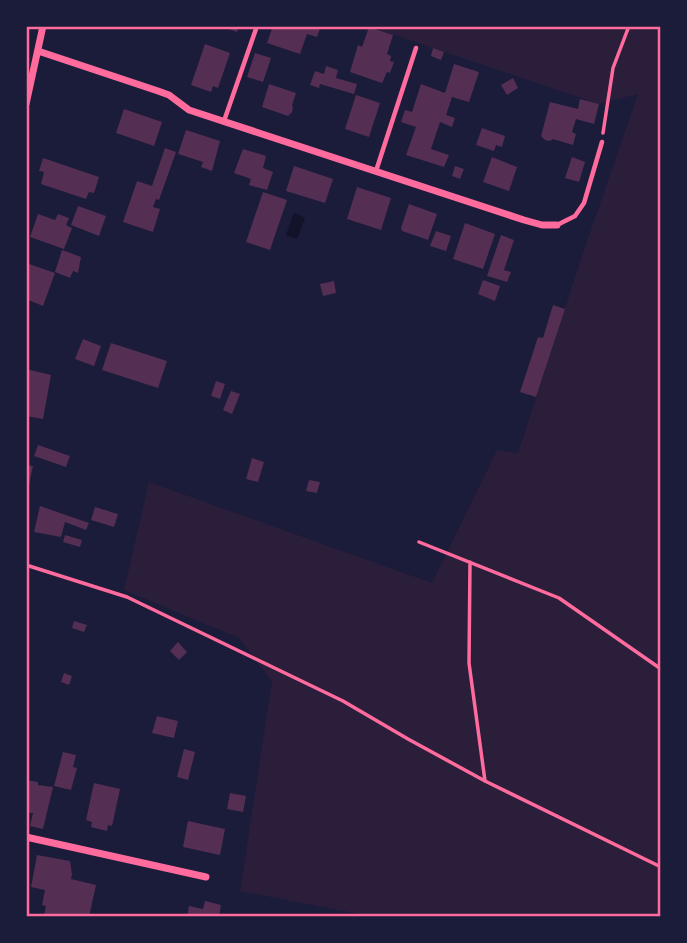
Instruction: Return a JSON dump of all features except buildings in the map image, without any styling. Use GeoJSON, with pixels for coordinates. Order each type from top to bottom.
{"type":"FeatureCollection","features":[{"type":"Feature","properties":{"kind":"street"},"geometry":{"type":"LineString","coordinates":[[26,104],[30,72],[43,26]]}},
{"type":"Feature","properties":{"kind":"street"},"geometry":{"type":"LineString","coordinates":[[38,51],[169,95],[189,110],[524,220],[542,225],[557,225]]}},
{"type":"Feature","properties":{"kind":"street"},"geometry":{"type":"LineString","coordinates":[[26,837],[206,877]]}},
{"type":"Feature","properties":{"kind":"lane"},"geometry":{"type":"LineString","coordinates":[[224,121],[257,26]]}},
{"type":"Feature","properties":{"kind":"lane"},"geometry":{"type":"LineString","coordinates":[[376,172],[416,48]]}},
{"type":"Feature","properties":{"kind":"lane"},"geometry":{"type":"LineString","coordinates":[[557,225],[575,216],[584,204],[602,142]]}},
{"type":"Feature","properties":{"kind":"path"},"geometry":{"type":"LineString","coordinates":[[602,142],[613,68],[629,26]]}},
{"type":"Feature","properties":{"kind":"path"},"geometry":{"type":"LineString","coordinates":[[419,542],[559,598],[661,669]]}},
{"type":"Feature","properties":{"kind":"path"},"geometry":{"type":"LineString","coordinates":[[470,562],[469,663],[485,781]]}},
{"type":"Feature","properties":{"kind":"path"},"geometry":{"type":"LineString","coordinates":[[26,565],[127,597],[343,701],[485,781],[661,867]]}},
{"type":"Feature","properties":{"kind":"shaded area"},"geometry":{"type":"Polygon","coordinates":[[[368,26],[661,26],[661,917],[375,917],[240,891],[272,681],[239,638],[124,590],[149,482],[432,583],[497,450],[518,453],[638,94],[599,104],[368,26]]]}},
{"type":"Feature","properties":{"kind":"shaded area"},"geometry":{"type":"Polygon","coordinates":[[[294,213],[305,218],[297,239],[286,235],[294,213]]]}}]}
